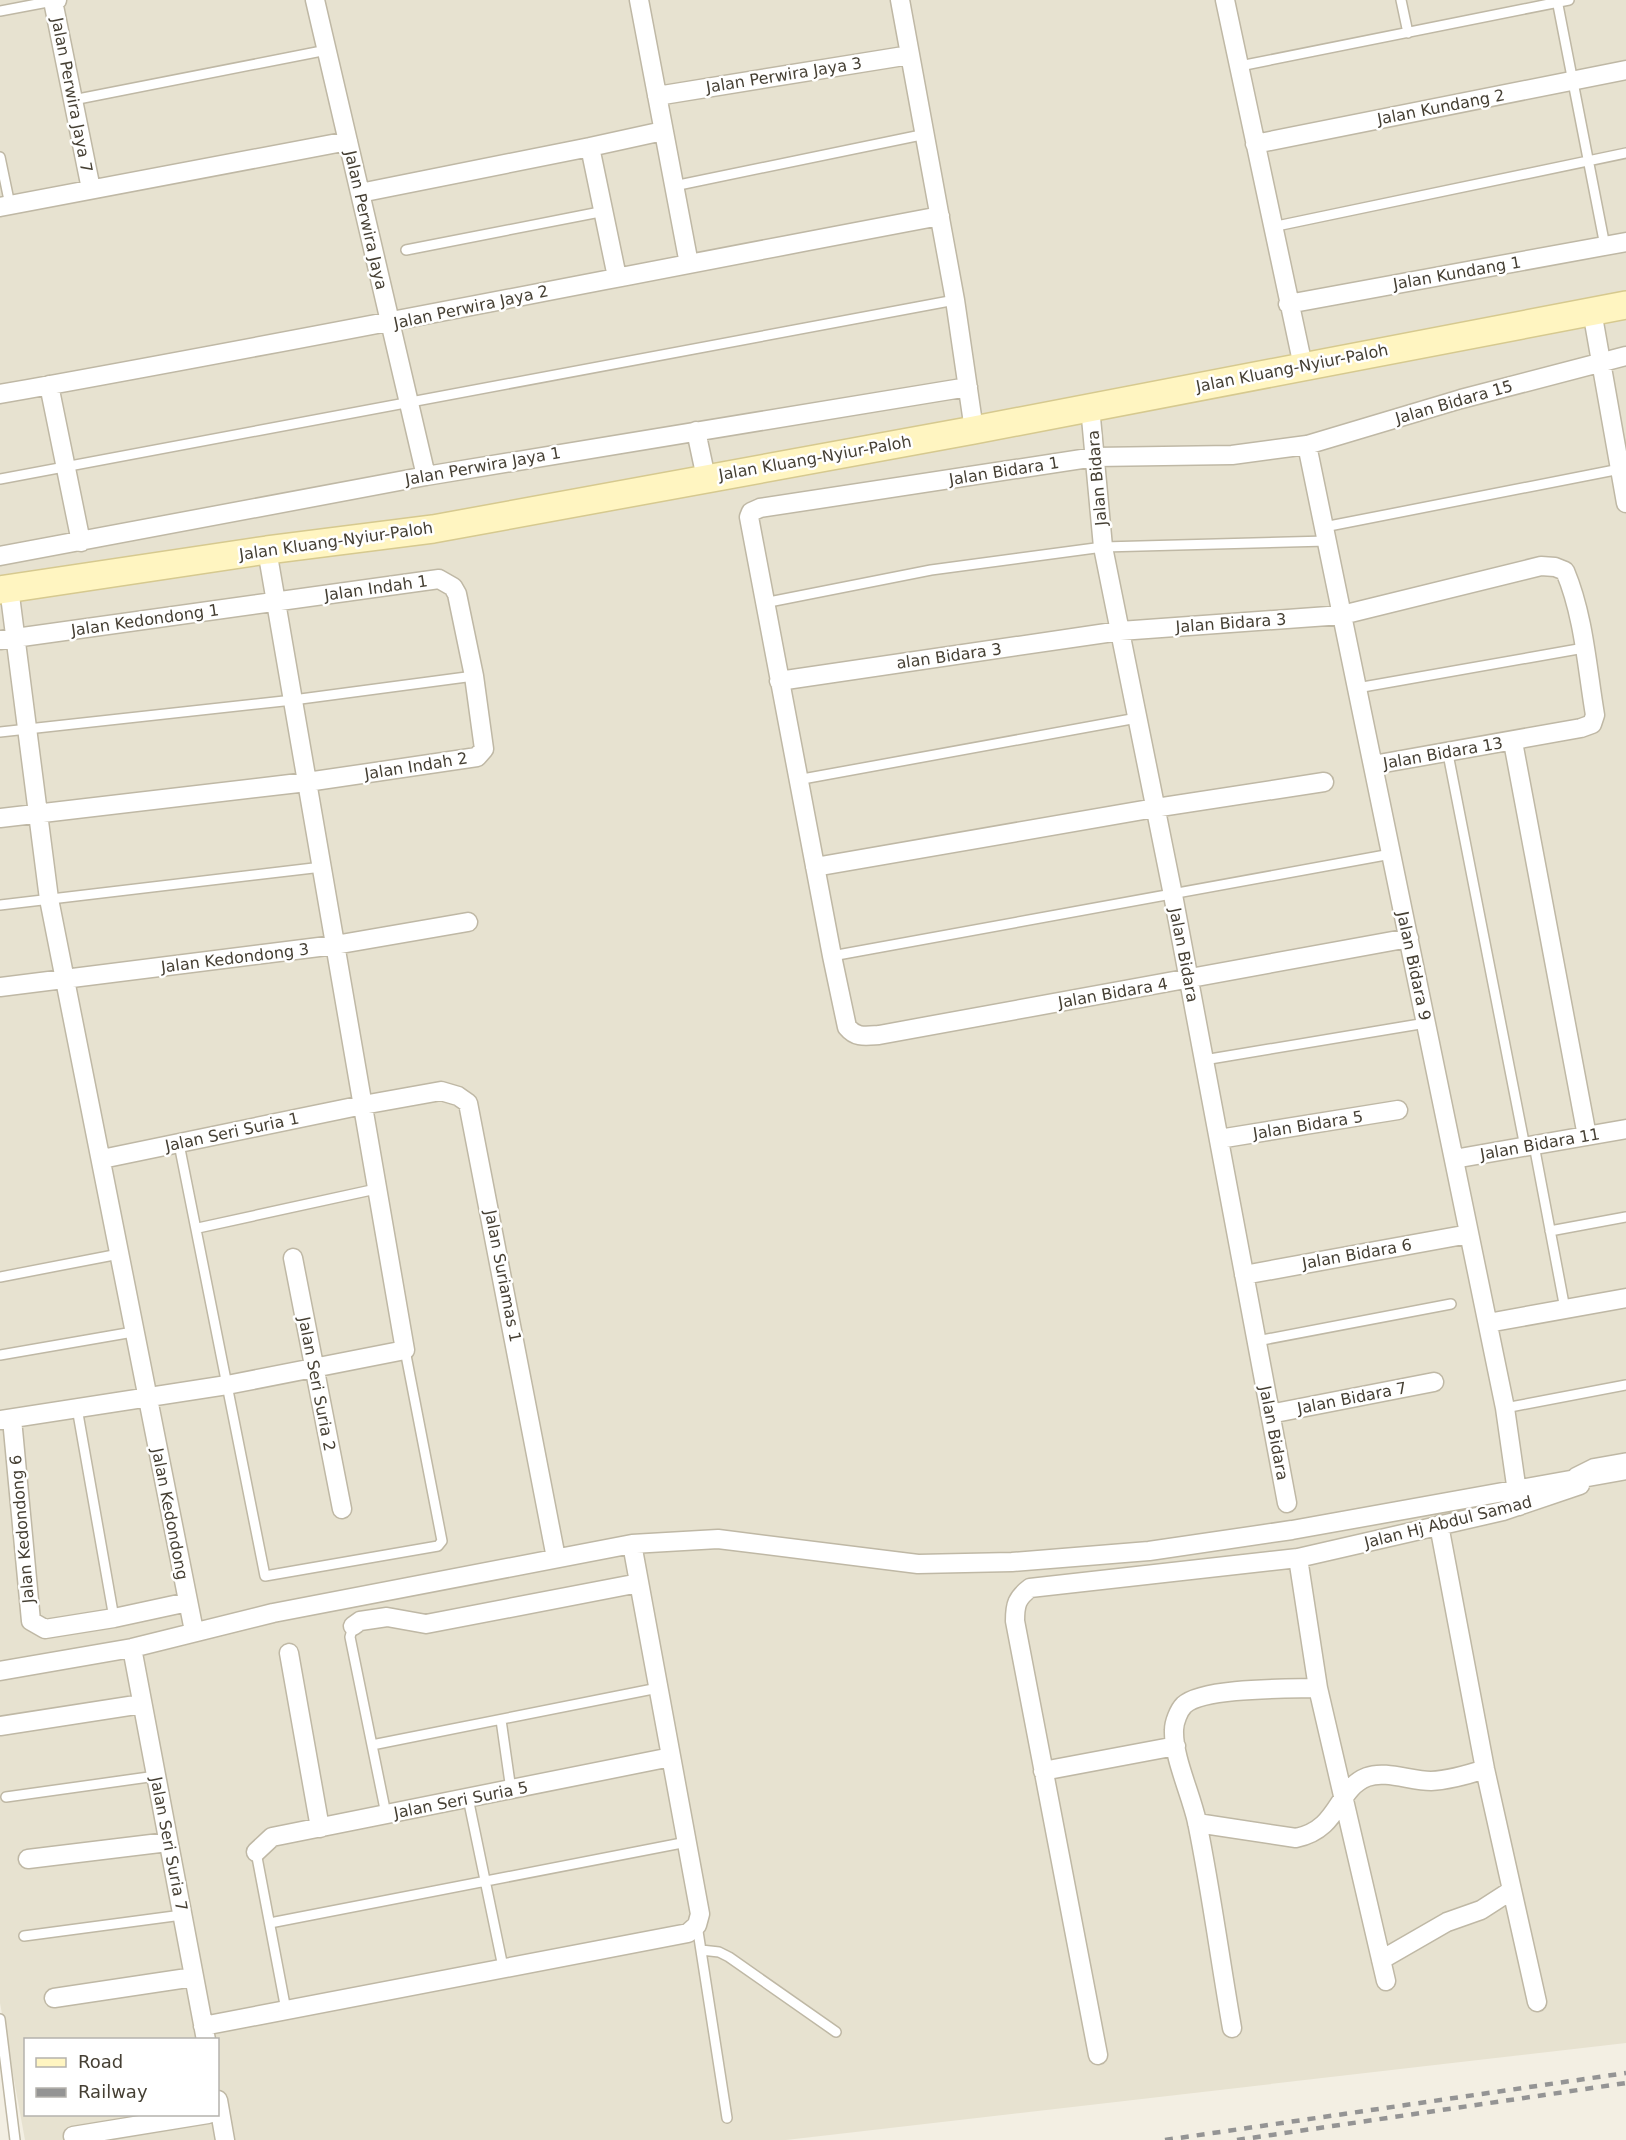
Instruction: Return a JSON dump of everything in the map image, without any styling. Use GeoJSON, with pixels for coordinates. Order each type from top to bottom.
{"type":"FeatureCollection","features":[{"type":"Feature","properties":{"kind":"street","name":"Jalan Perwira Jaya 7"},"geometry":{"type":"LineString","coordinates":[[55,0],[91,189]]}},
{"type":"Feature","properties":{"kind":"street","name":"Jalan Perwira Jaya"},"geometry":{"type":"LineString","coordinates":[[315,0],[426,476]]}},
{"type":"Feature","properties":{"kind":"street"},"geometry":{"type":"LineString","coordinates":[[639,0],[688,264]]}},
{"type":"Feature","properties":{"kind":"street"},"geometry":{"type":"LineString","coordinates":[[900,0],[955,300],[974,430]]}},
{"type":"Feature","properties":{"kind":"street"},"geometry":{"type":"LineString","coordinates":[[1225,0],[1303,366]]}},
{"type":"Feature","properties":{"kind":"street","name":"Jalan Perwira Jaya 3"},"geometry":{"type":"LineString","coordinates":[[657,96],[910,55]]}},
{"type":"Feature","properties":{"kind":"street","name":"Jalan Kundang 2"},"geometry":{"type":"LineString","coordinates":[[1255,144],[1626,70]]}},
{"type":"Feature","properties":{"kind":"street"},"geometry":{"type":"LineString","coordinates":[[360,193],[663,131]]}},
{"type":"Feature","properties":{"kind":"street"},"geometry":{"type":"LineString","coordinates":[[5,206],[348,141]]}},
{"type":"Feature","properties":{"kind":"street"},"geometry":{"type":"LineString","coordinates":[[590,147],[617,277]]}},
{"type":"Feature","properties":{"kind":"street","name":"Jalan Perwira Jaya 2"},"geometry":{"type":"LineString","coordinates":[[0,394],[390,323],[617,277],[940,216]]}},
{"type":"Feature","properties":{"kind":"street","name":"Jalan Kundang 1"},"geometry":{"type":"LineString","coordinates":[[1288,304],[1626,242]]}},
{"type":"Feature","properties":{"kind":"street","name":"Jalan Kluang-Nyiur-Paloh"},"geometry":{"type":"LineString","coordinates":[[4,589],[267,550],[433,529],[974,430],[1626,304]]}},
{"type":"Feature","properties":{"kind":"street"},"geometry":{"type":"LineString","coordinates":[[1592,311],[1621,457],[1626,503]]}},
{"type":"Feature","properties":{"kind":"street","name":"Jalan Bidara 15"},"geometry":{"type":"LineString","coordinates":[[1307,445],[1601,361],[1626,356]]}},
{"type":"Feature","properties":{"kind":"street"},"geometry":{"type":"LineString","coordinates":[[49,386],[68,468],[81,542]]}},
{"type":"Feature","properties":{"kind":"street","name":"Jalan Perwira Jaya 1"},"geometry":{"type":"LineString","coordinates":[[0,556],[426,476],[968,387]]}},
{"type":"Feature","properties":{"kind":"street","name":"Jalan Bidara"},"geometry":{"type":"LineString","coordinates":[[1090,407],[1103,547],[1173,895],[1287,1503]]}},
{"type":"Feature","properties":{"kind":"street"},"geometry":{"type":"LineString","coordinates":[[696,430],[706,478]]}},
{"type":"Feature","properties":{"kind":"street","name":"Jalan Bidara 1"},"geometry":{"type":"LineString","coordinates":[[764,603],[749,523],[751,512],[760,508],[1095,457],[1232,455],[1307,445]]}},
{"type":"Feature","properties":{"kind":"street","name":"Jalan Bidara 9"},"geometry":{"type":"LineString","coordinates":[[1307,445],[1488,1323],[1505,1408],[1518,1497]]}},
{"type":"Feature","properties":{"kind":"street"},"geometry":{"type":"LineString","coordinates":[[6,1419],[227,1385],[405,1350],[267,550]]}},
{"type":"Feature","properties":{"kind":"street","name":"Jalan Bidara 3"},"geometry":{"type":"LineString","coordinates":[[1120,631],[1342,615],[1541,566],[1556,567],[1565,572],[1573,590],[1584,648]]}},
{"type":"Feature","properties":{"kind":"street","name":"Jalan Indah 1"},"geometry":{"type":"LineString","coordinates":[[276,603],[439,579],[447,581],[457,594],[474,676]]}},
{"type":"Feature","properties":{"kind":"street","name":"Jalan Kedondong"},"geometry":{"type":"LineString","coordinates":[[4,589],[7,639],[25,728],[49,899],[67,979],[133,1332],[194,1631]]}},
{"type":"Feature","properties":{"kind":"street","name":"Jalan Kedondong 1"},"geometry":{"type":"LineString","coordinates":[[7,639],[276,603]]}},
{"type":"Feature","properties":{"kind":"street"},"geometry":{"type":"LineString","coordinates":[[764,603],[832,956]]}},
{"type":"Feature","properties":{"kind":"street","name":"alan Bidara 3"},"geometry":{"type":"LineString","coordinates":[[779,681],[1120,631]]}},
{"type":"Feature","properties":{"kind":"street","name":"Jalan Bidara 13"},"geometry":{"type":"LineString","coordinates":[[1373,765],[1513,742],[1592,724],[1595,715],[1584,648]]}},
{"type":"Feature","properties":{"kind":"street","name":"Jalan Indah 2"},"geometry":{"type":"LineString","coordinates":[[307,782],[405,769],[481,755],[483,741],[474,676]]}},
{"type":"Feature","properties":{"kind":"street"},"geometry":{"type":"LineString","coordinates":[[1513,742],[1587,1136]]}},
{"type":"Feature","properties":{"kind":"street"},"geometry":{"type":"LineString","coordinates":[[0,818],[307,782]]}},
{"type":"Feature","properties":{"kind":"street"},"geometry":{"type":"LineString","coordinates":[[815,867],[1155,808],[1324,782]]}},
{"type":"Feature","properties":{"kind":"street","name":"Jalan Kedondong 3"},"geometry":{"type":"LineString","coordinates":[[0,987],[335,945],[468,922]]}},
{"type":"Feature","properties":{"kind":"street","name":"Jalan Bidara 4"},"geometry":{"type":"LineString","coordinates":[[832,956],[847,1027],[852,1033],[862,1037],[1189,980],[1409,938]]}},
{"type":"Feature","properties":{"kind":"street","name":"Jalan Suriamas 1"},"geometry":{"type":"LineString","coordinates":[[363,1105],[441,1092],[458,1096],[468,1102],[556,1558]]}},
{"type":"Feature","properties":{"kind":"street","name":"Jalan Seri Suria 1"},"geometry":{"type":"LineString","coordinates":[[102,1159],[363,1105]]}},
{"type":"Feature","properties":{"kind":"street","name":"Jalan Bidara 5"},"geometry":{"type":"LineString","coordinates":[[1219,1139],[1398,1110]]}},
{"type":"Feature","properties":{"kind":"street","name":"Jalan Bidara 11"},"geometry":{"type":"LineString","coordinates":[[1454,1159],[1626,1129]]}},
{"type":"Feature","properties":{"kind":"street","name":"Jalan Bidara 6"},"geometry":{"type":"LineString","coordinates":[[1244,1275],[1469,1233]]}},
{"type":"Feature","properties":{"kind":"street","name":"Jalan Seri Suria 2"},"geometry":{"type":"LineString","coordinates":[[293,1258],[342,1509]]}},
{"type":"Feature","properties":{"kind":"street"},"geometry":{"type":"LineString","coordinates":[[1488,1323],[1626,1298]]}},
{"type":"Feature","properties":{"kind":"street","name":"Jalan Bidara 7"},"geometry":{"type":"LineString","coordinates":[[1270,1414],[1434,1382]]}},
{"type":"Feature","properties":{"kind":"street","name":"Jalan Kedondong 6"},"geometry":{"type":"LineString","coordinates":[[6,1419],[30,1621],[45,1629],[114,1618],[188,1602]]}},
{"type":"Feature","properties":{"kind":"street"},"geometry":{"type":"LineString","coordinates":[[0,1671],[132,1648],[194,1631],[632,1544],[718,1539],[918,1564],[1012,1562],[1149,1551],[1518,1497],[1593,1470],[1626,1470]]}},
{"type":"Feature","properties":{"kind":"street","name":"Jalan Hj Abdul Samad"},"geometry":{"type":"LineString","coordinates":[[1098,2055],[1015,1620],[1015,1605],[1019,1596],[1030,1588],[1298,1558],[1439,1525],[1518,1497],[1575,1488],[1593,1470]]}},
{"type":"Feature","properties":{"kind":"street"},"geometry":{"type":"LineString","coordinates":[[1439,1525],[1485,1770],[1537,2002]]}},
{"type":"Feature","properties":{"kind":"street"},"geometry":{"type":"LineString","coordinates":[[205,2033],[286,2010],[688,1933],[697,1925],[700,1914],[632,1544]]}},
{"type":"Feature","properties":{"kind":"street"},"geometry":{"type":"LineString","coordinates":[[1298,1558],[1318,1688],[1386,1981]]}},
{"type":"Feature","properties":{"kind":"street"},"geometry":{"type":"LineString","coordinates":[[353,1626],[360,1621],[387,1617],[426,1624],[639,1583]]}},
{"type":"Feature","properties":{"kind":"street","name":"Jalan Seri Suria 7"},"geometry":{"type":"LineString","coordinates":[[132,1648],[205,2033]]}},
{"type":"Feature","properties":{"kind":"street"},"geometry":{"type":"LineString","coordinates":[[289,1653],[320,1828]]}},
{"type":"Feature","properties":{"kind":"street"},"geometry":{"type":"LineString","coordinates":[[1232,2028],[1197,1823],[1176,1746],[1174,1729],[1176,1719],[1182,1707],[1192,1699],[1222,1693],[1318,1688]]}},
{"type":"Feature","properties":{"kind":"street"},"geometry":{"type":"LineString","coordinates":[[0,1726],[142,1704]]}},
{"type":"Feature","properties":{"kind":"street"},"geometry":{"type":"LineString","coordinates":[[1043,1771],[1176,1746]]}},
{"type":"Feature","properties":{"kind":"street","name":"Jalan Seri Suria 5"},"geometry":{"type":"LineString","coordinates":[[256,1851],[272,1837],[671,1757]]}},
{"type":"Feature","properties":{"kind":"street"},"geometry":{"type":"LineString","coordinates":[[1197,1823],[1296,1838],[1311,1835],[1327,1823],[1355,1784],[1373,1775],[1429,1781],[1450,1779],[1485,1770]]}},
{"type":"Feature","properties":{"kind":"street"},"geometry":{"type":"LineString","coordinates":[[28,1859],[168,1842]]}},
{"type":"Feature","properties":{"kind":"street"},"geometry":{"type":"LineString","coordinates":[[1381,1960],[1447,1922],[1481,1910],[1512,1890]]}},
{"type":"Feature","properties":{"kind":"street"},"geometry":{"type":"LineString","coordinates":[[54,1998],[194,1977]]}},
{"type":"Feature","properties":{"kind":"street"},"geometry":{"type":"LineString","coordinates":[[73,2136],[183,2116]]}},
{"type":"Feature","properties":{"kind":"street"},"geometry":{"type":"LineString","coordinates":[[218,2116],[225,2140]]}},
{"type":"Feature","properties":{"kind":"lane"},"geometry":{"type":"LineString","coordinates":[[0,11],[55,0]]}},
{"type":"Feature","properties":{"kind":"lane"},"geometry":{"type":"LineString","coordinates":[[1401,0],[1408,33]]}},
{"type":"Feature","properties":{"kind":"lane"},"geometry":{"type":"LineString","coordinates":[[1240,66],[1569,0]]}},
{"type":"Feature","properties":{"kind":"lane"},"geometry":{"type":"LineString","coordinates":[[1557,1],[1605,246]]}},
{"type":"Feature","properties":{"kind":"lane"},"geometry":{"type":"LineString","coordinates":[[73,100],[327,50]]}},
{"type":"Feature","properties":{"kind":"lane"},"geometry":{"type":"LineString","coordinates":[[674,186],[926,134]]}},
{"type":"Feature","properties":{"kind":"lane"},"geometry":{"type":"LineString","coordinates":[[1272,227],[1427,196],[1588,159],[1626,153]]}},
{"type":"Feature","properties":{"kind":"lane"},"geometry":{"type":"LineString","coordinates":[[0,157],[5,206]]}},
{"type":"Feature","properties":{"kind":"lane"},"geometry":{"type":"LineString","coordinates":[[406,250],[605,211]]}},
{"type":"Feature","properties":{"kind":"lane"},"geometry":{"type":"LineString","coordinates":[[0,479],[955,300]]}},
{"type":"Feature","properties":{"kind":"lane"},"geometry":{"type":"LineString","coordinates":[[764,603],[931,570],[1103,547],[1326,534],[1621,457]]}},
{"type":"Feature","properties":{"kind":"lane"},"geometry":{"type":"LineString","coordinates":[[1357,688],[1584,648]]}},
{"type":"Feature","properties":{"kind":"lane"},"geometry":{"type":"LineString","coordinates":[[0,732],[293,700],[474,676]]}},
{"type":"Feature","properties":{"kind":"lane"},"geometry":{"type":"LineString","coordinates":[[797,780],[1137,718]]}},
{"type":"Feature","properties":{"kind":"lane"},"geometry":{"type":"LineString","coordinates":[[1448,754],[1565,1309]]}},
{"type":"Feature","properties":{"kind":"lane"},"geometry":{"type":"LineString","coordinates":[[832,956],[1392,854]]}},
{"type":"Feature","properties":{"kind":"lane"},"geometry":{"type":"LineString","coordinates":[[0,905],[321,867]]}},
{"type":"Feature","properties":{"kind":"lane"},"geometry":{"type":"LineString","coordinates":[[1204,1060],[1426,1023]]}},
{"type":"Feature","properties":{"kind":"lane"},"geometry":{"type":"LineString","coordinates":[[179,1144],[198,1228],[265,1576],[438,1546],[443,1536],[405,1350]]}},
{"type":"Feature","properties":{"kind":"lane"},"geometry":{"type":"LineString","coordinates":[[198,1228],[376,1189]]}},
{"type":"Feature","properties":{"kind":"lane"},"geometry":{"type":"LineString","coordinates":[[1550,1231],[1626,1217]]}},
{"type":"Feature","properties":{"kind":"lane"},"geometry":{"type":"LineString","coordinates":[[0,1277],[120,1254]]}},
{"type":"Feature","properties":{"kind":"lane"},"geometry":{"type":"LineString","coordinates":[[1257,1341],[1451,1304]]}},
{"type":"Feature","properties":{"kind":"lane"},"geometry":{"type":"LineString","coordinates":[[0,1355],[133,1332]]}},
{"type":"Feature","properties":{"kind":"lane"},"geometry":{"type":"LineString","coordinates":[[1505,1408],[1626,1385]]}},
{"type":"Feature","properties":{"kind":"lane"},"geometry":{"type":"LineString","coordinates":[[77,1408],[114,1618]]}},
{"type":"Feature","properties":{"kind":"lane"},"geometry":{"type":"LineString","coordinates":[[1593,1470],[1626,1458]]}},
{"type":"Feature","properties":{"kind":"lane"},"geometry":{"type":"LineString","coordinates":[[353,1626],[350,1637],[386,1814]]}},
{"type":"Feature","properties":{"kind":"lane"},"geometry":{"type":"LineString","coordinates":[[372,1745],[658,1688]]}},
{"type":"Feature","properties":{"kind":"lane"},"geometry":{"type":"LineString","coordinates":[[501,1720],[512,1790]]}},
{"type":"Feature","properties":{"kind":"lane"},"geometry":{"type":"LineString","coordinates":[[6,1797],[156,1776]]}},
{"type":"Feature","properties":{"kind":"lane"},"geometry":{"type":"LineString","coordinates":[[468,1798],[503,1967]]}},
{"type":"Feature","properties":{"kind":"lane"},"geometry":{"type":"LineString","coordinates":[[270,1923],[687,1842]]}},
{"type":"Feature","properties":{"kind":"lane"},"geometry":{"type":"LineString","coordinates":[[256,1851],[286,2010]]}},
{"type":"Feature","properties":{"kind":"lane"},"geometry":{"type":"LineString","coordinates":[[24,1936],[182,1915]]}},
{"type":"Feature","properties":{"kind":"lane"},"geometry":{"type":"LineString","coordinates":[[697,1925],[727,2118]]}},
{"type":"Feature","properties":{"kind":"lane"},"geometry":{"type":"LineString","coordinates":[[701,1950],[719,1952],[729,1956],[836,2032]]}},
{"type":"Feature","properties":{"kind":"lane"},"geometry":{"type":"LineString","coordinates":[[0,2019],[15,2140]]}},
{"type":"Feature","properties":{"kind":"shaded area"},"geometry":{"type":"Polygon","coordinates":[[[0,0],[1626,0],[1626,2043],[786,2140],[25,2140],[0,2003],[0,0]]]}},
{"type":"Feature","properties":{"kind":"railway"},"geometry":{"type":"LineString","coordinates":[[1165,2140],[1626,2073]]}},
{"type":"Feature","properties":{"kind":"railway"},"geometry":{"type":"LineString","coordinates":[[1237,2140],[1626,2083]]}}]}
